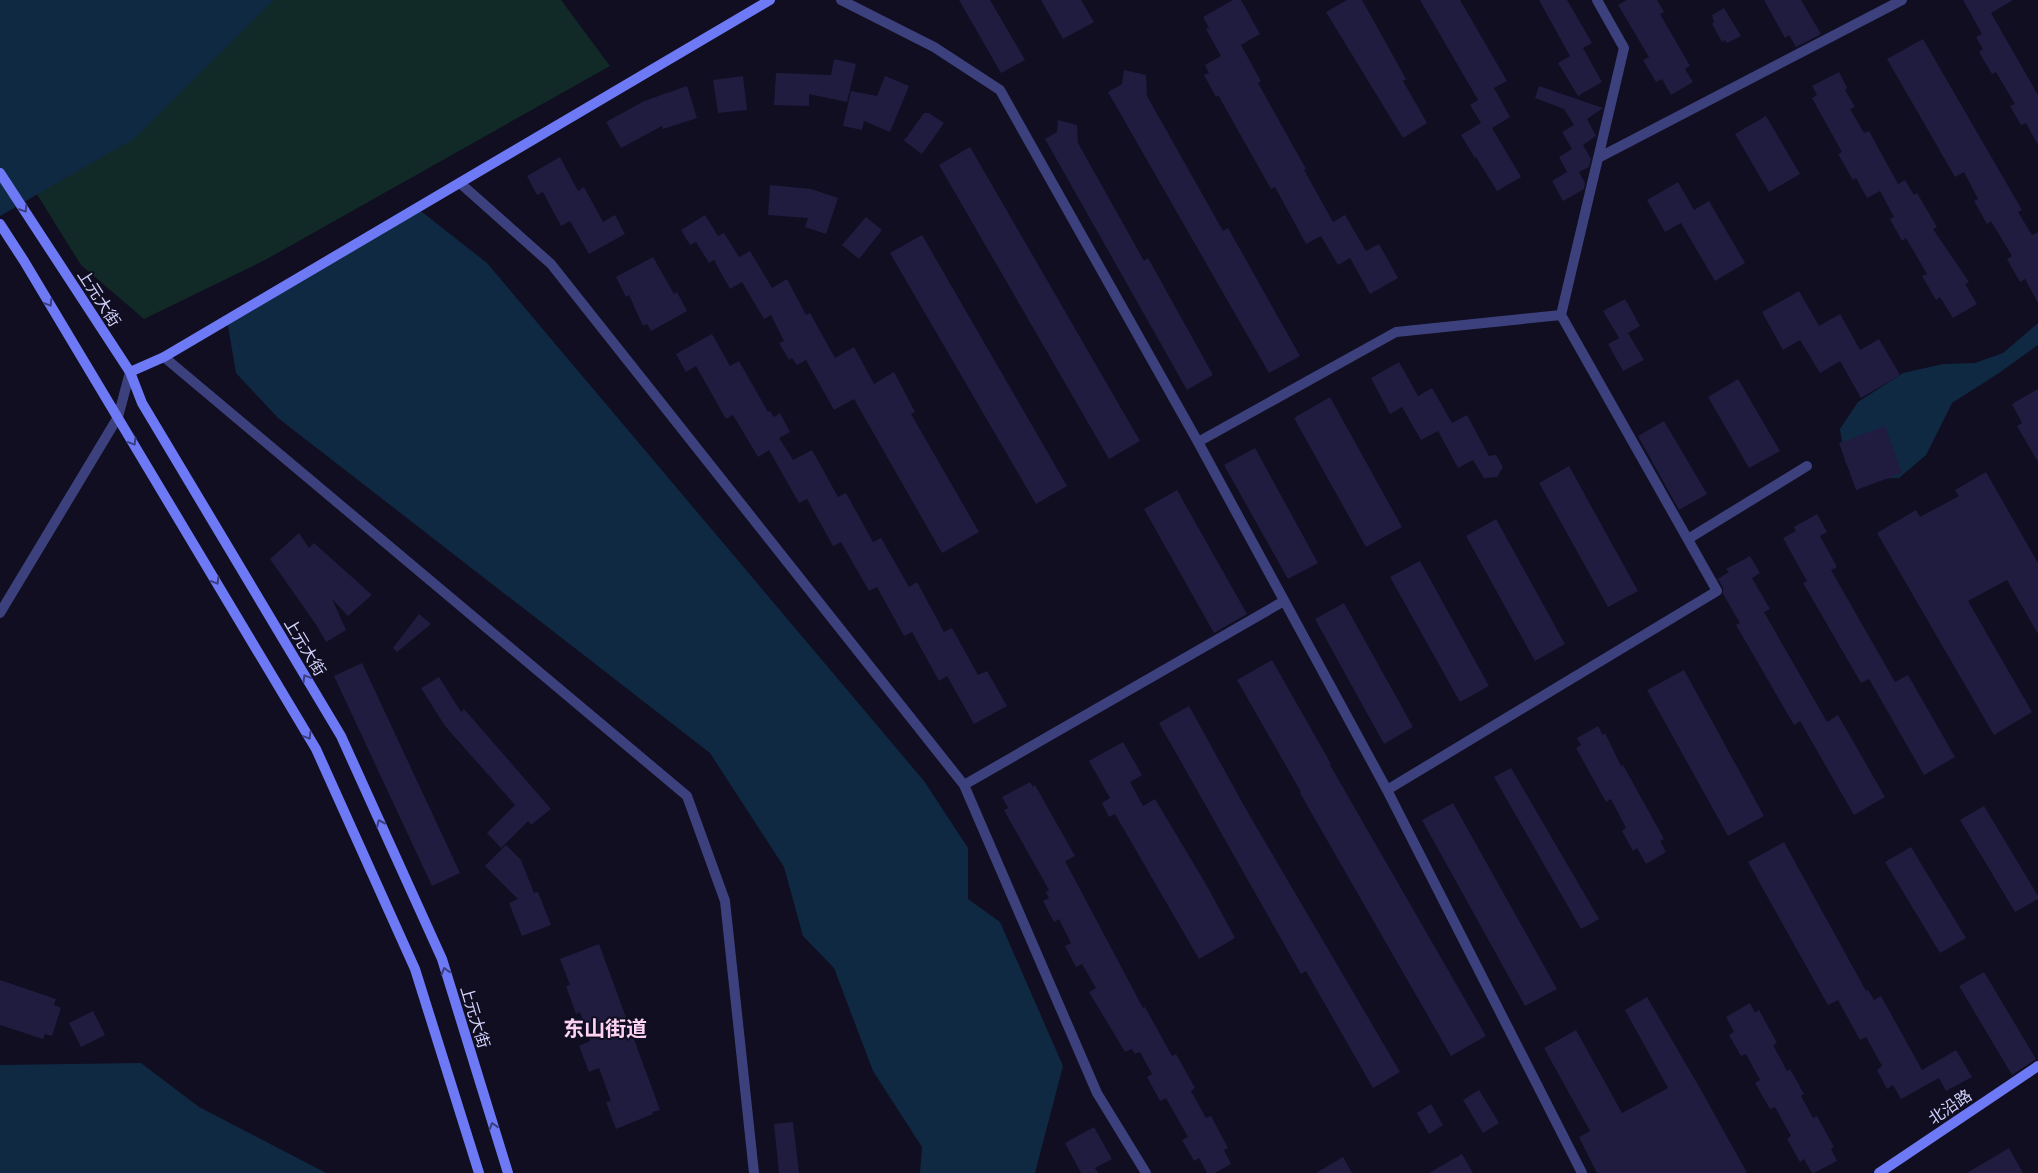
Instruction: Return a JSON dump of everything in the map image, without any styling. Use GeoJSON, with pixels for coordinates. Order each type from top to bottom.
{"type":"FeatureCollection","features":[{"type":"Feature","properties":{"kind":"main road"},"geometry":{"type":"LineString","coordinates":[[130,372],[164,357],[770,0]]}},
{"type":"Feature","properties":{"kind":"main road","name":"上元大街"},"geometry":{"type":"LineString","coordinates":[[0,173],[130,372],[142,403],[341,736],[442,959],[508,1173]]}},
{"type":"Feature","properties":{"kind":"main road"},"geometry":{"type":"LineString","coordinates":[[0,224],[118,417],[316,749],[416,969],[479,1173]]}},
{"type":"Feature","properties":{"kind":"main road","name":"北沿路"},"geometry":{"type":"LineString","coordinates":[[1878,1173],[2038,1066]]}},
{"type":"Feature","properties":{"kind":"street"},"geometry":{"type":"LineString","coordinates":[[841,0],[934,47],[1000,90],[1198,442],[1387,790],[1582,1173]]}},
{"type":"Feature","properties":{"kind":"street"},"geometry":{"type":"LineString","coordinates":[[1387,790],[1717,591],[1561,315],[1624,48],[1597,0]]}},
{"type":"Feature","properties":{"kind":"street"},"geometry":{"type":"LineString","coordinates":[[1598,158],[1902,0]]}},
{"type":"Feature","properties":{"kind":"street"},"geometry":{"type":"LineString","coordinates":[[460,183],[550,264],[964,785],[1097,1093],[1146,1173]]}},
{"type":"Feature","properties":{"kind":"street"},"geometry":{"type":"LineString","coordinates":[[1198,442],[1396,332],[1561,315]]}},
{"type":"Feature","properties":{"kind":"street"},"geometry":{"type":"LineString","coordinates":[[164,357],[686,796],[725,901],[754,1173]]}},
{"type":"Feature","properties":{"kind":"street"},"geometry":{"type":"LineString","coordinates":[[0,613],[118,417],[130,372]]}},
{"type":"Feature","properties":{"kind":"street"},"geometry":{"type":"LineString","coordinates":[[1688,539],[1807,466]]}},
{"type":"Feature","properties":{"kind":"street"},"geometry":{"type":"LineString","coordinates":[[964,785],[1284,601]]}},
{"type":"Feature","properties":{"kind":"green space"},"geometry":{"type":"Polygon","coordinates":[[[0,0],[561,0],[610,66],[265,260],[144,319],[81,265],[0,135],[0,0]]]}},
{"type":"Feature","properties":{"kind":"water"},"geometry":{"type":"Polygon","coordinates":[[[0,0],[274,0],[135,138],[0,216],[0,0]]]}},
{"type":"Feature","properties":{"kind":"water"},"geometry":{"type":"Polygon","coordinates":[[[417,208],[487,263],[924,781],[968,848],[968,899],[1000,922],[1063,1066],[1035,1173],[920,1173],[922,1147],[873,1071],[834,968],[803,936],[784,867],[710,753],[278,418],[236,373],[227,320],[417,208]]]}},
{"type":"Feature","properties":{"kind":"water"},"geometry":{"type":"Polygon","coordinates":[[[2038,323],[2038,345],[1952,403],[1926,455],[1899,478],[1866,479],[1845,462],[1840,429],[1858,402],[1903,373],[1943,364],[1975,363],[2003,353],[2038,323]]]}},
{"type":"Feature","properties":{"kind":"water"},"geometry":{"type":"Polygon","coordinates":[[[141,1063],[199,1107],[326,1173],[0,1173],[0,1065],[141,1063]]]}},
{"type":"Feature","properties":{"kind":"building"},"geometry":{"type":"Polygon","coordinates":[[[959,0],[990,0],[1025,60],[1001,73],[959,0]]]}},
{"type":"Feature","properties":{"kind":"building"},"geometry":{"type":"Polygon","coordinates":[[[1041,0],[1081,0],[1094,22],[1063,39],[1041,0]]]}},
{"type":"Feature","properties":{"kind":"building"},"geometry":{"type":"Polygon","coordinates":[[[1233,0],[1241,0],[1260,34],[1241,45],[1261,81],[1258,83],[1333,222],[1345,215],[1366,251],[1379,244],[1398,278],[1370,294],[1350,258],[1338,265],[1321,236],[1306,244],[1275,187],[1271,189],[1218,95],[1216,97],[1204,75],[1209,73],[1205,65],[1221,56],[1206,29],[1209,28],[1203,17],[1233,0]]]}},
{"type":"Feature","properties":{"kind":"building"},"geometry":{"type":"Polygon","coordinates":[[[1347,0],[1362,0],[1406,79],[1403,81],[1427,123],[1403,138],[1326,12],[1347,0]]]}},
{"type":"Feature","properties":{"kind":"building"},"geometry":{"type":"Polygon","coordinates":[[[1420,0],[1460,0],[1507,81],[1494,88],[1510,117],[1492,128],[1521,177],[1497,191],[1461,135],[1481,123],[1470,105],[1478,100],[1420,0]]]}},
{"type":"Feature","properties":{"kind":"building"},"geometry":{"type":"Polygon","coordinates":[[[1539,0],[1567,0],[1592,43],[1583,48],[1602,82],[1578,96],[1558,63],[1570,56],[1539,0]]]}},
{"type":"Feature","properties":{"kind":"building"},"geometry":{"type":"Polygon","coordinates":[[[1627,0],[1657,0],[1664,12],[1660,14],[1690,66],[1685,69],[1693,82],[1671,95],[1662,79],[1656,82],[1643,60],[1649,57],[1618,5],[1627,0]]]}},
{"type":"Feature","properties":{"kind":"building"},"geometry":{"type":"Polygon","coordinates":[[[1764,0],[1801,0],[1821,34],[1796,47],[1789,35],[1785,38],[1764,0]]]}},
{"type":"Feature","properties":{"kind":"building"},"geometry":{"type":"Polygon","coordinates":[[[1963,0],[2013,0],[1991,13],[2038,95],[2038,145],[2026,123],[2021,125],[2010,106],[2015,104],[1996,72],[1992,74],[1979,52],[1983,49],[1976,37],[1982,34],[1963,0]]]}},
{"type":"Feature","properties":{"kind":"building"},"geometry":{"type":"Polygon","coordinates":[[[1724,8],[1741,36],[1727,43],[1725,40],[1722,42],[1712,24],[1714,22],[1712,15],[1724,8]]]}},
{"type":"Feature","properties":{"kind":"building"},"geometry":{"type":"Polygon","coordinates":[[[1923,39],[2022,210],[2018,212],[2032,235],[2038,232],[2038,303],[2025,279],[2020,282],[2007,259],[2012,256],[1991,221],[1987,224],[1974,201],[1978,199],[1964,172],[1955,177],[1887,59],[1923,39]]]}},
{"type":"Feature","properties":{"kind":"building"},"geometry":{"type":"Polygon","coordinates":[[[834,59],[856,64],[847,102],[809,94],[809,106],[774,105],[776,73],[831,75],[834,59]]]}},
{"type":"Feature","properties":{"kind":"building"},"geometry":{"type":"Polygon","coordinates":[[[1124,70],[1146,75],[1147,96],[1223,231],[1228,228],[1300,356],[1269,373],[1108,92],[1122,84],[1124,70]]]}},
{"type":"Feature","properties":{"kind":"building"},"geometry":{"type":"Polygon","coordinates":[[[1839,72],[1847,88],[1845,90],[1855,107],[1850,109],[1864,133],[1869,131],[1898,184],[1905,180],[1914,195],[1917,193],[1937,227],[1933,229],[1969,282],[1965,284],[1977,304],[1953,318],[1940,297],[1936,300],[1922,276],[1927,274],[1906,238],[1902,241],[1890,219],[1894,217],[1880,191],[1867,198],[1856,178],[1853,180],[1838,154],[1842,152],[1812,98],[1817,95],[1812,86],[1839,72]]]}},
{"type":"Feature","properties":{"kind":"building"},"geometry":{"type":"Polygon","coordinates":[[[743,76],[747,110],[718,113],[713,80],[743,76]]]}},
{"type":"Feature","properties":{"kind":"building"},"geometry":{"type":"Polygon","coordinates":[[[885,76],[909,86],[890,132],[864,121],[862,130],[843,126],[851,91],[877,96],[885,76]]]}},
{"type":"Feature","properties":{"kind":"building"},"geometry":{"type":"Polygon","coordinates":[[[687,86],[697,118],[663,129],[662,126],[621,148],[606,122],[644,101],[687,86]]]}},
{"type":"Feature","properties":{"kind":"building"},"geometry":{"type":"Polygon","coordinates":[[[1539,86],[1603,108],[1587,119],[1596,136],[1583,145],[1591,159],[1589,167],[1579,172],[1585,183],[1584,189],[1563,201],[1552,181],[1567,172],[1559,157],[1572,149],[1562,132],[1574,125],[1564,109],[1535,98],[1539,86]]]}},
{"type":"Feature","properties":{"kind":"building"},"geometry":{"type":"Polygon","coordinates":[[[924,113],[929,113],[944,123],[922,154],[903,140],[924,113]]]}},
{"type":"Feature","properties":{"kind":"building"},"geometry":{"type":"Polygon","coordinates":[[[1766,116],[1800,174],[1769,192],[1735,134],[1766,116]]]}},
{"type":"Feature","properties":{"kind":"building"},"geometry":{"type":"Polygon","coordinates":[[[1058,120],[1077,125],[1078,143],[1144,261],[1148,258],[1213,375],[1187,390],[1045,139],[1057,132],[1058,120]]]}},
{"type":"Feature","properties":{"kind":"building"},"geometry":{"type":"Polygon","coordinates":[[[970,147],[1140,441],[1109,459],[939,165],[970,147]]]}},
{"type":"Feature","properties":{"kind":"building"},"geometry":{"type":"Polygon","coordinates":[[[560,157],[578,191],[584,187],[603,222],[615,215],[625,234],[589,254],[570,221],[561,226],[543,192],[537,195],[527,176],[560,157]]]}},
{"type":"Feature","properties":{"kind":"building"},"geometry":{"type":"Polygon","coordinates":[[[1678,182],[1694,210],[1709,201],[1745,263],[1715,281],[1681,223],[1665,232],[1647,200],[1678,182]]]}},
{"type":"Feature","properties":{"kind":"building"},"geometry":{"type":"Polygon","coordinates":[[[770,185],[811,189],[838,198],[826,234],[805,227],[808,218],[768,215],[770,185]]]}},
{"type":"Feature","properties":{"kind":"building"},"geometry":{"type":"Polygon","coordinates":[[[705,215],[718,236],[724,233],[739,257],[750,251],[772,288],[787,279],[806,315],[810,313],[835,358],[854,347],[874,384],[894,372],[915,412],[911,414],[979,532],[942,553],[854,399],[834,410],[806,360],[797,365],[792,358],[789,360],[779,343],[784,341],[771,315],[764,319],[742,282],[730,289],[714,260],[709,263],[696,242],[690,245],[681,230],[705,215]]]}},
{"type":"Feature","properties":{"kind":"building"},"geometry":{"type":"Polygon","coordinates":[[[866,217],[882,230],[859,259],[842,245],[866,217]]]}},
{"type":"Feature","properties":{"kind":"building"},"geometry":{"type":"Polygon","coordinates":[[[922,235],[1067,486],[1036,504],[890,253],[922,235]]]}},
{"type":"Feature","properties":{"kind":"building"},"geometry":{"type":"Polygon","coordinates":[[[653,257],[674,294],[677,292],[687,311],[651,331],[647,324],[643,326],[629,295],[626,297],[616,277],[653,257]]]}},
{"type":"Feature","properties":{"kind":"building"},"geometry":{"type":"Polygon","coordinates":[[[1799,291],[1819,326],[1840,314],[1860,350],[1879,339],[1900,375],[1861,398],[1840,361],[1820,373],[1800,340],[1783,350],[1762,312],[1799,291]]]}},
{"type":"Feature","properties":{"kind":"building"},"geometry":{"type":"Polygon","coordinates":[[[1625,299],[1640,326],[1619,338],[1603,311],[1625,299]]]}},
{"type":"Feature","properties":{"kind":"building"},"geometry":{"type":"Polygon","coordinates":[[[1628,333],[1644,360],[1623,371],[1608,344],[1628,333]]]}},
{"type":"Feature","properties":{"kind":"building"},"geometry":{"type":"Polygon","coordinates":[[[712,334],[730,366],[739,361],[768,412],[770,411],[774,417],[780,413],[790,432],[779,438],[793,460],[812,450],[838,497],[846,493],[873,542],[881,538],[909,587],[917,582],[944,632],[952,628],[978,675],[987,671],[1007,706],[974,724],[947,676],[939,681],[912,632],[904,636],[877,587],[869,591],[841,542],[833,546],[807,499],[799,503],[769,450],[758,457],[733,415],[726,419],[696,366],[686,372],[676,354],[712,334]]]}},
{"type":"Feature","properties":{"kind":"building"},"geometry":{"type":"Polygon","coordinates":[[[1399,362],[1418,396],[1432,388],[1452,423],[1467,415],[1489,456],[1496,455],[1503,467],[1497,477],[1484,478],[1473,460],[1458,468],[1438,431],[1421,440],[1402,407],[1390,414],[1371,378],[1399,362]]]}},
{"type":"Feature","properties":{"kind":"building"},"geometry":{"type":"Polygon","coordinates":[[[1738,379],[1780,451],[1749,468],[1708,397],[1738,379]]]}},
{"type":"Feature","properties":{"kind":"building"},"geometry":{"type":"Polygon","coordinates":[[[2038,389],[2038,462],[2017,426],[2022,423],[2012,404],[2038,389]]]}},
{"type":"Feature","properties":{"kind":"building"},"geometry":{"type":"Polygon","coordinates":[[[1330,397],[1402,527],[1366,547],[1294,418],[1330,397]]]}},
{"type":"Feature","properties":{"kind":"building"},"geometry":{"type":"Polygon","coordinates":[[[1664,421],[1707,494],[1679,510],[1638,436],[1664,421]]]}},
{"type":"Feature","properties":{"kind":"building"},"geometry":{"type":"Polygon","coordinates":[[[1885,426],[1902,473],[1856,490],[1839,443],[1885,426]]]}},
{"type":"Feature","properties":{"kind":"building"},"geometry":{"type":"Polygon","coordinates":[[[1255,448],[1318,563],[1288,579],[1224,465],[1255,448]]]}},
{"type":"Feature","properties":{"kind":"building"},"geometry":{"type":"Polygon","coordinates":[[[1569,466],[1638,591],[1608,607],[1539,483],[1569,466]]]}},
{"type":"Feature","properties":{"kind":"building"},"geometry":{"type":"Polygon","coordinates":[[[1986,472],[2038,563],[2038,634],[2007,580],[1968,601],[2032,712],[1994,735],[1877,533],[1916,510],[1920,517],[1959,496],[1955,490],[1986,472]]]}},
{"type":"Feature","properties":{"kind":"building"},"geometry":{"type":"Polygon","coordinates":[[[1177,490],[1247,614],[1214,633],[1144,509],[1177,490]]]}},
{"type":"Feature","properties":{"kind":"building"},"geometry":{"type":"Polygon","coordinates":[[[1817,514],[1827,532],[1820,536],[1837,567],[1831,570],[1895,682],[1908,675],[1955,757],[1924,775],[1869,679],[1861,683],[1803,583],[1807,581],[1783,538],[1796,531],[1794,527],[1817,514]]]}},
{"type":"Feature","properties":{"kind":"building"},"geometry":{"type":"Polygon","coordinates":[[[1496,519],[1565,644],[1535,661],[1466,536],[1496,519]]]}},
{"type":"Feature","properties":{"kind":"building"},"geometry":{"type":"Polygon","coordinates":[[[299,533],[309,548],[314,543],[372,595],[348,616],[332,599],[346,630],[326,642],[270,559],[299,533]]]}},
{"type":"Feature","properties":{"kind":"building"},"geometry":{"type":"Polygon","coordinates":[[[1750,556],[1760,573],[1752,578],[1770,609],[1764,612],[1827,722],[1838,715],[1885,797],[1854,815],[1800,721],[1794,725],[1736,625],[1740,623],[1723,594],[1723,588],[1718,579],[1729,572],[1726,569],[1750,556]]]}},
{"type":"Feature","properties":{"kind":"building"},"geometry":{"type":"Polygon","coordinates":[[[1420,561],[1489,686],[1460,702],[1390,577],[1420,561]]]}},
{"type":"Feature","properties":{"kind":"building"},"geometry":{"type":"Polygon","coordinates":[[[1344,603],[1413,727],[1384,744],[1315,619],[1344,603]]]}},
{"type":"Feature","properties":{"kind":"building"},"geometry":{"type":"Polygon","coordinates":[[[419,614],[431,624],[397,652],[393,648],[419,614]]]}},
{"type":"Feature","properties":{"kind":"building"},"geometry":{"type":"Polygon","coordinates":[[[1272,660],[1330,765],[1486,1036],[1451,1056],[1237,680],[1272,660]]]}},
{"type":"Feature","properties":{"kind":"building"},"geometry":{"type":"Polygon","coordinates":[[[362,663],[460,873],[432,886],[334,676],[362,663]]]}},
{"type":"Feature","properties":{"kind":"building"},"geometry":{"type":"Polygon","coordinates":[[[1684,670],[1764,816],[1728,836],[1647,690],[1684,670]]]}},
{"type":"Feature","properties":{"kind":"building"},"geometry":{"type":"Polygon","coordinates":[[[439,677],[461,712],[464,709],[551,809],[531,825],[528,821],[501,848],[487,833],[515,805],[445,726],[421,688],[439,677]]]}},
{"type":"Feature","properties":{"kind":"building"},"geometry":{"type":"Polygon","coordinates":[[[1189,706],[1247,811],[1400,1072],[1373,1088],[1306,971],[1301,974],[1159,723],[1189,706]]]}},
{"type":"Feature","properties":{"kind":"building"},"geometry":{"type":"Polygon","coordinates":[[[1598,726],[1603,735],[1605,733],[1621,766],[1623,765],[1664,839],[1660,841],[1666,852],[1646,864],[1637,848],[1633,851],[1622,831],[1626,828],[1611,799],[1606,802],[1576,748],[1581,745],[1577,738],[1598,726]]]}},
{"type":"Feature","properties":{"kind":"building"},"geometry":{"type":"Polygon","coordinates":[[[1123,742],[1142,775],[1130,782],[1143,806],[1155,799],[1207,886],[1235,938],[1199,959],[1115,814],[1109,817],[1102,803],[1110,798],[1089,761],[1123,742]]]}},
{"type":"Feature","properties":{"kind":"building"},"geometry":{"type":"Polygon","coordinates":[[[1511,768],[1599,919],[1581,929],[1494,777],[1511,768]]]}},
{"type":"Feature","properties":{"kind":"building"},"geometry":{"type":"Polygon","coordinates":[[[1030,782],[1033,787],[1035,785],[1075,856],[1065,861],[1143,1008],[1145,1007],[1172,1056],[1176,1054],[1195,1088],[1191,1091],[1206,1118],[1211,1116],[1228,1148],[1224,1150],[1231,1164],[1215,1173],[1207,1173],[1199,1158],[1194,1161],[1182,1140],[1188,1137],[1166,1098],[1160,1101],[1147,1077],[1152,1074],[1140,1052],[1135,1054],[1132,1049],[1125,1052],[1089,992],[1096,988],[1082,964],[1076,967],[1065,946],[1071,943],[1059,919],[1054,922],[1043,901],[1049,898],[1046,892],[1049,890],[1004,810],[1008,808],[1002,797],[1030,782]]]}},
{"type":"Feature","properties":{"kind":"building"},"geometry":{"type":"Polygon","coordinates":[[[1453,803],[1557,989],[1525,1006],[1422,820],[1453,803]]]}},
{"type":"Feature","properties":{"kind":"building"},"geometry":{"type":"Polygon","coordinates":[[[1984,806],[2038,896],[2038,899],[2015,912],[1960,820],[1984,806]]]}},
{"type":"Feature","properties":{"kind":"building"},"geometry":{"type":"Polygon","coordinates":[[[1784,842],[1866,991],[1868,990],[1874,1000],[1881,996],[1922,1070],[1956,1050],[1972,1077],[1946,1091],[1939,1078],[1901,1099],[1893,1085],[1887,1089],[1877,1070],[1882,1066],[1866,1037],[1860,1040],[1838,1000],[1828,1005],[1748,862],[1784,842]]]}},
{"type":"Feature","properties":{"kind":"building"},"geometry":{"type":"Polygon","coordinates":[[[506,845],[521,860],[534,893],[538,892],[551,925],[522,936],[509,903],[518,899],[485,866],[506,845]]]}},
{"type":"Feature","properties":{"kind":"building"},"geometry":{"type":"Polygon","coordinates":[[[1911,847],[1966,938],[1940,953],[1885,862],[1911,847]]]}},
{"type":"Feature","properties":{"kind":"building"},"geometry":{"type":"Polygon","coordinates":[[[599,944],[660,1110],[616,1129],[606,1102],[611,1101],[599,1068],[589,1072],[579,1046],[590,1041],[580,1012],[576,1014],[566,986],[570,985],[560,959],[599,944]]]}},
{"type":"Feature","properties":{"kind":"building"},"geometry":{"type":"Polygon","coordinates":[[[1984,972],[2036,1059],[2012,1075],[1959,986],[1984,972]]]}},
{"type":"Feature","properties":{"kind":"building"},"geometry":{"type":"Polygon","coordinates":[[[0,980],[56,999],[54,1005],[61,1008],[52,1036],[45,1034],[43,1039],[0,1025],[0,980]]]}},
{"type":"Feature","properties":{"kind":"building"},"geometry":{"type":"Polygon","coordinates":[[[1647,997],[1747,1173],[1597,1173],[1579,1137],[1590,1131],[1544,1048],[1576,1030],[1622,1113],[1668,1088],[1625,1010],[1647,997]]]}},
{"type":"Feature","properties":{"kind":"building"},"geometry":{"type":"Polygon","coordinates":[[[1750,1003],[1755,1013],[1759,1010],[1777,1043],[1773,1045],[1787,1071],[1790,1069],[1804,1094],[1801,1096],[1813,1118],[1817,1116],[1834,1147],[1831,1149],[1837,1161],[1814,1173],[1812,1173],[1804,1159],[1800,1162],[1787,1139],[1791,1136],[1775,1107],[1770,1109],[1755,1083],[1760,1080],[1746,1054],[1741,1056],[1729,1035],[1734,1032],[1726,1017],[1750,1003]]]}},
{"type":"Feature","properties":{"kind":"building"},"geometry":{"type":"Polygon","coordinates":[[[93,1011],[105,1035],[81,1047],[69,1023],[93,1011]]]}},
{"type":"Feature","properties":{"kind":"building"},"geometry":{"type":"Polygon","coordinates":[[[1479,1090],[1499,1123],[1483,1133],[1463,1100],[1479,1090]]]}},
{"type":"Feature","properties":{"kind":"building"},"geometry":{"type":"Polygon","coordinates":[[[1431,1104],[1443,1125],[1429,1134],[1417,1113],[1431,1104]]]}},
{"type":"Feature","properties":{"kind":"building"},"geometry":{"type":"Polygon","coordinates":[[[793,1122],[799,1173],[779,1173],[774,1124],[793,1122]]]}},
{"type":"Feature","properties":{"kind":"building"},"geometry":{"type":"Polygon","coordinates":[[[1094,1127],[1112,1159],[1095,1168],[1098,1173],[1081,1173],[1065,1143],[1094,1127]]]}},
{"type":"Feature","properties":{"kind":"building"},"geometry":{"type":"Polygon","coordinates":[[[2009,1148],[2023,1173],[1967,1173],[2009,1148]]]}},
{"type":"Feature","properties":{"kind":"building"},"geometry":{"type":"Polygon","coordinates":[[[1462,1154],[1473,1173],[1429,1173],[1455,1158],[1462,1154]]]}},
{"type":"Feature","properties":{"kind":"building"},"geometry":{"type":"Polygon","coordinates":[[[1343,1157],[1352,1173],[1316,1173],[1343,1157]]]}},
{"type":"Feature","properties":{"kind":"district","name":"东山街道"},"geometry":{"type":"Point","coordinates":[605,1028]}}]}
